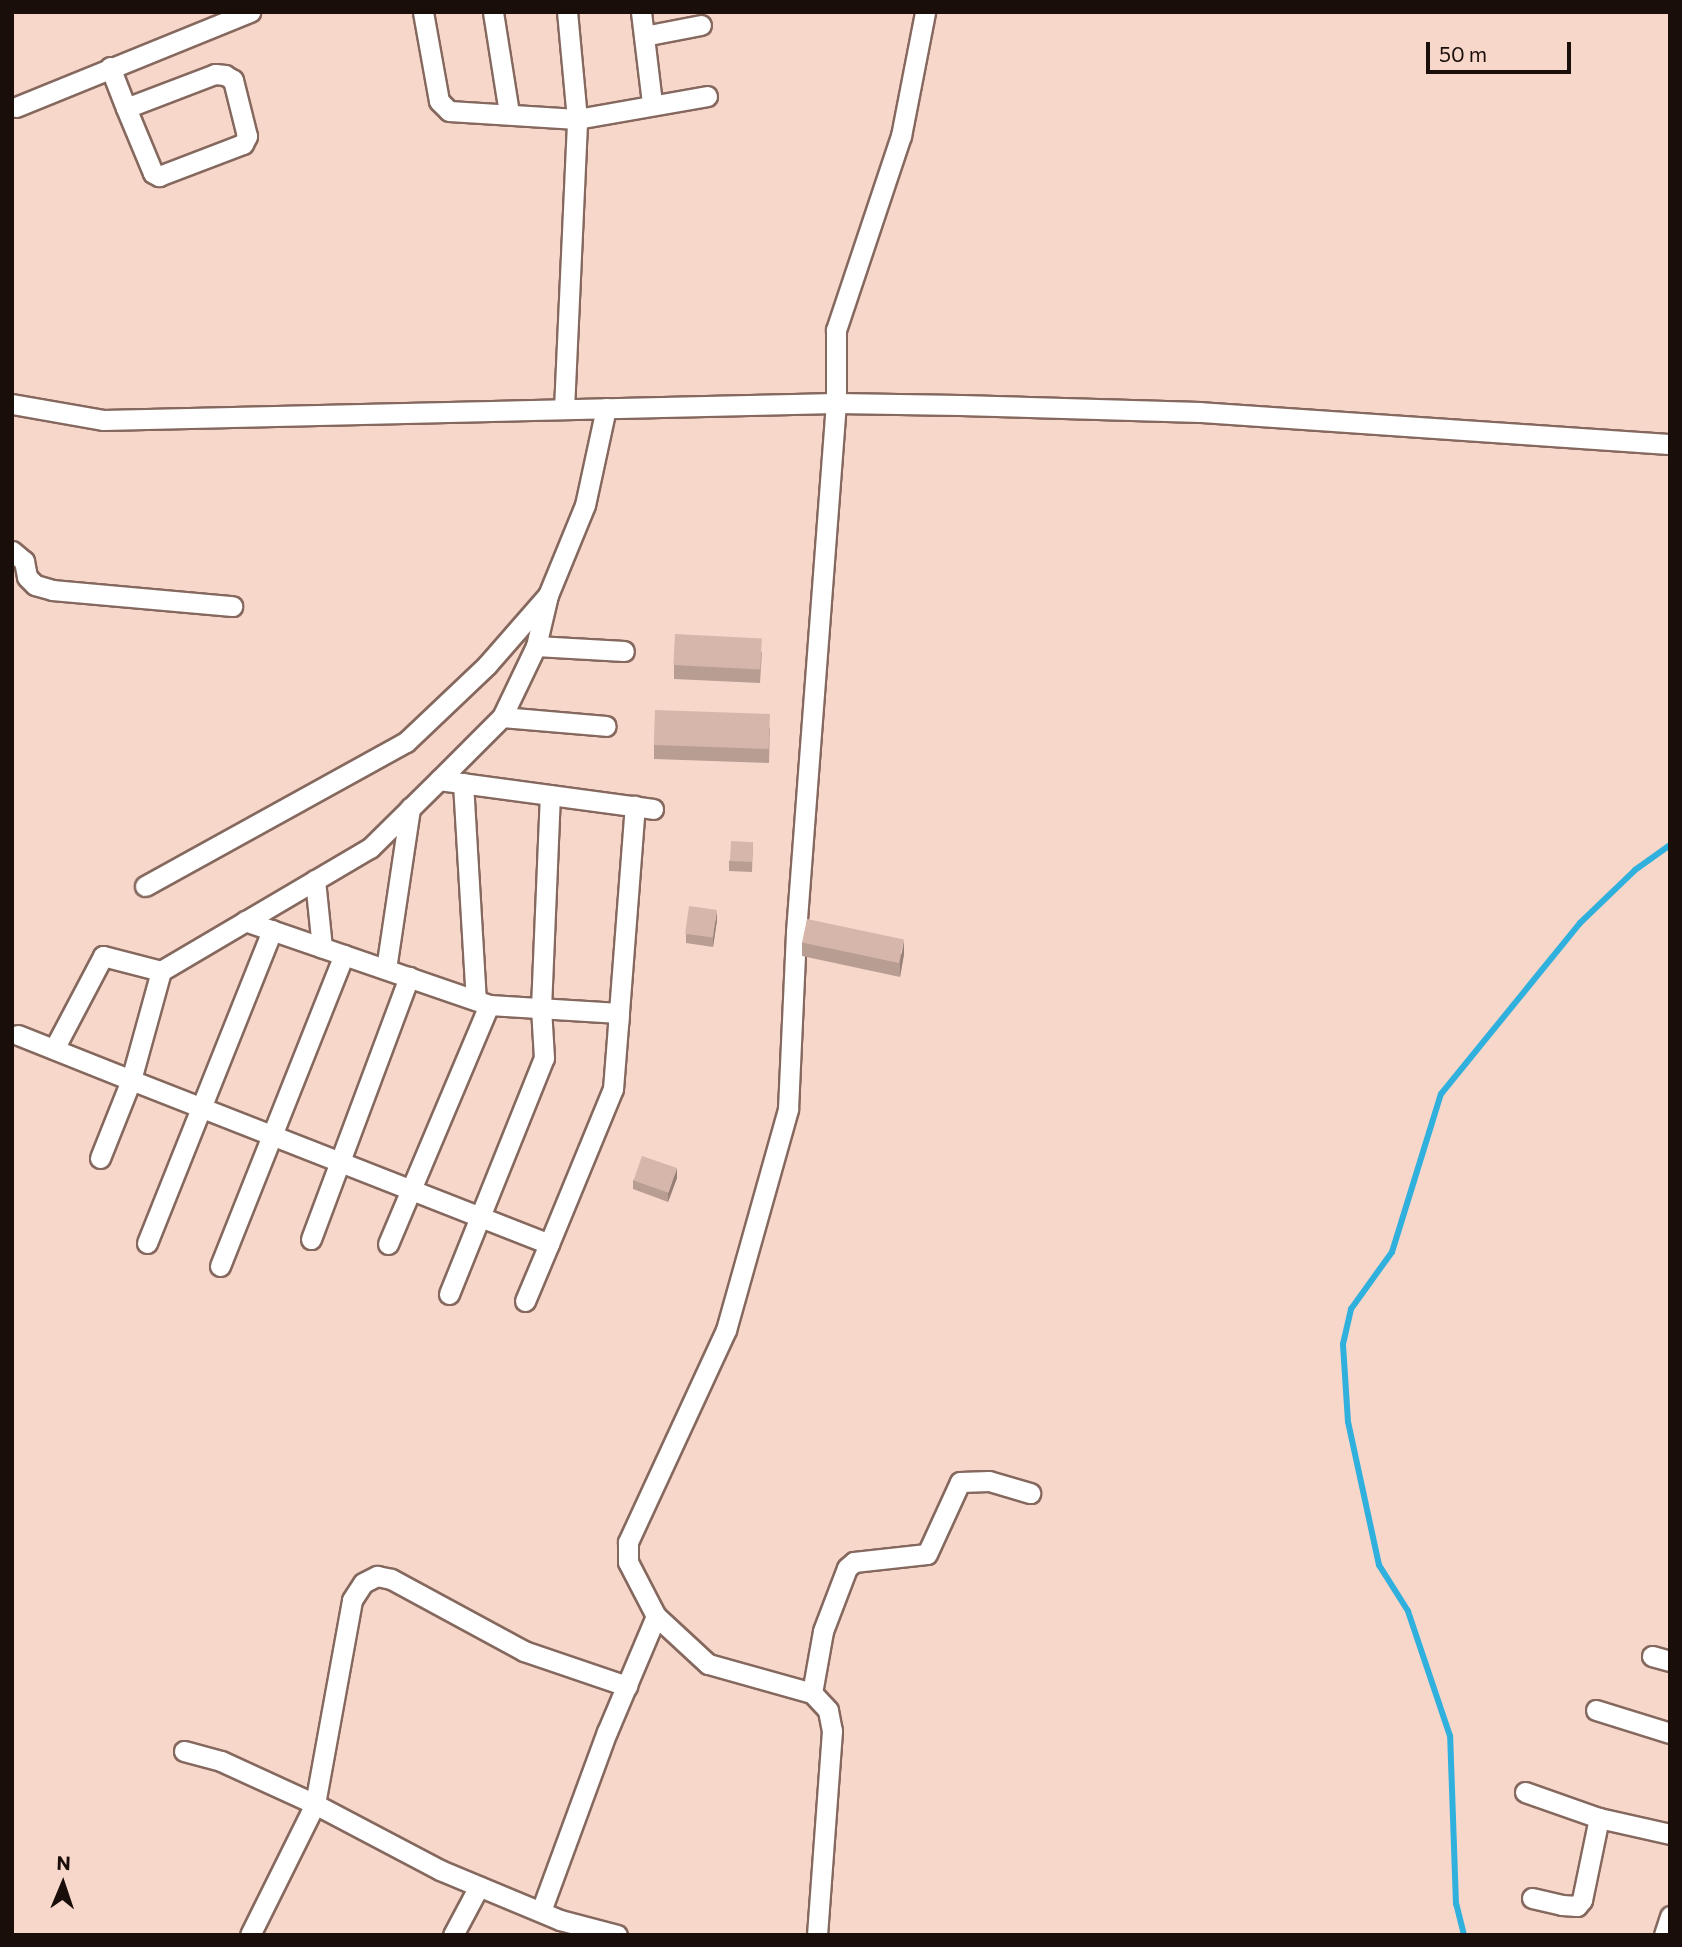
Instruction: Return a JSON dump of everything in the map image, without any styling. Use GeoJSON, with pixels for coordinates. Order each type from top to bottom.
{"type":"FeatureCollection","features":[{"type":"Feature","properties":{"kind":"street"},"geometry":{"type":"LineString","coordinates":[[16,107],[110,67],[200,20],[250,12]]}},
{"type":"Feature","properties":{"kind":"street"},"geometry":{"type":"LineString","coordinates":[[423,12],[443,108],[578,119],[652,103],[707,96]]}},
{"type":"Feature","properties":{"kind":"street"},"geometry":{"type":"LineString","coordinates":[[492,12],[509,113]]}},
{"type":"Feature","properties":{"kind":"street"},"geometry":{"type":"LineString","coordinates":[[564,409],[578,119],[567,12]]}},
{"type":"Feature","properties":{"kind":"street"},"geometry":{"type":"LineString","coordinates":[[640,12],[652,103]]}},
{"type":"Feature","properties":{"kind":"street"},"geometry":{"type":"LineString","coordinates":[[817,1935],[832,1731],[828,1710],[812,1693],[708,1664],[656,1616],[628,1562],[628,1542],[726,1330],[788,1109],[796,932],[836,403],[836,330],[901,136],[925,12]]}},
{"type":"Feature","properties":{"kind":"street"},"geometry":{"type":"LineString","coordinates":[[644,36],[701,24]]}},
{"type":"Feature","properties":{"kind":"street"},"geometry":{"type":"LineString","coordinates":[[110,67],[126,108],[153,173],[159,176],[243,144],[247,136],[233,80],[225,75],[215,74],[126,108]]}},
{"type":"Feature","properties":{"kind":"street"},"geometry":{"type":"LineString","coordinates":[[12,404],[103,420],[836,403],[1200,412],[1670,444]]}},
{"type":"Feature","properties":{"kind":"street"},"geometry":{"type":"LineString","coordinates":[[100,1158],[131,1080],[161,971],[370,848],[502,717],[536,646],[548,595],[585,505],[606,408]]}},
{"type":"Feature","properties":{"kind":"street"},"geometry":{"type":"LineString","coordinates":[[12,551],[24,561],[27,577],[35,585],[52,590],[232,606]]}},
{"type":"Feature","properties":{"kind":"street"},"geometry":{"type":"LineString","coordinates":[[145,886],[406,742],[487,665],[548,595]]}},
{"type":"Feature","properties":{"kind":"street"},"geometry":{"type":"LineString","coordinates":[[536,646],[624,651]]}},
{"type":"Feature","properties":{"kind":"street"},"geometry":{"type":"LineString","coordinates":[[502,717],[606,726]]}},
{"type":"Feature","properties":{"kind":"street"},"geometry":{"type":"LineString","coordinates":[[439,780],[644,808],[619,1013],[613,1089],[525,1301]]}},
{"type":"Feature","properties":{"kind":"street"},"geometry":{"type":"LineString","coordinates":[[388,1244],[407,1189],[482,1003],[463,783]]}},
{"type":"Feature","properties":{"kind":"street"},"geometry":{"type":"LineString","coordinates":[[449,1294],[544,1058],[541,1008],[550,795]]}},
{"type":"Feature","properties":{"kind":"street"},"geometry":{"type":"LineString","coordinates":[[386,970],[410,808]]}},
{"type":"Feature","properties":{"kind":"street"},"geometry":{"type":"LineString","coordinates":[[315,880],[322,948]]}},
{"type":"Feature","properties":{"kind":"street"},"geometry":{"type":"LineString","coordinates":[[245,921],[482,1003],[619,1013]]}},
{"type":"Feature","properties":{"kind":"street"},"geometry":{"type":"LineString","coordinates":[[147,1242],[272,930]]}},
{"type":"Feature","properties":{"kind":"street"},"geometry":{"type":"LineString","coordinates":[[220,1266],[344,955]]}},
{"type":"Feature","properties":{"kind":"street"},"geometry":{"type":"LineString","coordinates":[[54,1049],[103,956],[161,971]]}},
{"type":"Feature","properties":{"kind":"street"},"geometry":{"type":"LineString","coordinates":[[311,1239],[409,977]]}},
{"type":"Feature","properties":{"kind":"street"},"geometry":{"type":"LineString","coordinates":[[616,1060],[619,1013]]}},
{"type":"Feature","properties":{"kind":"street"},"geometry":{"type":"LineString","coordinates":[[18,1035],[549,1244]]}},
{"type":"Feature","properties":{"kind":"street"},"geometry":{"type":"LineString","coordinates":[[812,1693],[823,1631],[847,1568],[854,1562],[927,1554],[960,1482],[989,1481],[1030,1493]]}},
{"type":"Feature","properties":{"kind":"street"},"geometry":{"type":"LineString","coordinates":[[250,1935],[315,1804],[352,1600],[363,1583],[377,1576],[391,1578],[524,1651],[627,1686]]}},
{"type":"Feature","properties":{"kind":"street"},"geometry":{"type":"LineString","coordinates":[[541,1911],[656,1616]]}},
{"type":"Feature","properties":{"kind":"street"},"geometry":{"type":"LineString","coordinates":[[1596,1710],[1670,1733]]}},
{"type":"Feature","properties":{"kind":"street"},"geometry":{"type":"LineString","coordinates":[[184,1751],[220,1761],[315,1804],[479,1886],[541,1911],[557,1927],[617,1935]]}},
{"type":"Feature","properties":{"kind":"street"},"geometry":{"type":"LineString","coordinates":[[1525,1792],[1599,1818],[1670,1834]]}},
{"type":"Feature","properties":{"kind":"street"},"geometry":{"type":"LineString","coordinates":[[1532,1898],[1577,1906],[1583,1900],[1599,1818]]}},
{"type":"Feature","properties":{"kind":"street"},"geometry":{"type":"LineString","coordinates":[[453,1935],[479,1886]]}},
{"type":"Feature","properties":{"kind":"street"},"geometry":{"type":"LineString","coordinates":[[1664,1935],[1670,1916]]}},
{"type":"Feature","properties":{"kind":"building"},"geometry":{"type":"Polygon","coordinates":[[[675,634],[762,639],[760,670],[673,665],[675,634]]]}},
{"type":"Feature","properties":{"kind":"building"},"geometry":{"type":"Polygon","coordinates":[[[655,710],[770,714],[769,749],[654,745],[655,710]]]}},
{"type":"Feature","properties":{"kind":"building"},"geometry":{"type":"Polygon","coordinates":[[[731,841],[753,842],[752,862],[730,861],[731,841]]]}},
{"type":"Feature","properties":{"kind":"building"},"geometry":{"type":"Polygon","coordinates":[[[689,906],[717,910],[713,938],[685,934],[689,906]]]}},
{"type":"Feature","properties":{"kind":"building"},"geometry":{"type":"Polygon","coordinates":[[[807,919],[904,940],[899,963],[802,942],[807,919]]]}},
{"type":"Feature","properties":{"kind":"building"},"geometry":{"type":"Polygon","coordinates":[[[642,1156],[677,1168],[669,1193],[634,1181],[642,1156]]]}},
{"type":"Feature","properties":{"kind":"waterway"},"geometry":{"type":"LineString","coordinates":[[1464,1935],[1456,1904],[1450,1736],[1408,1611],[1379,1565],[1348,1422],[1343,1344],[1351,1309],[1392,1252],[1441,1094],[1580,923],[1635,870],[1670,845]]}}]}
